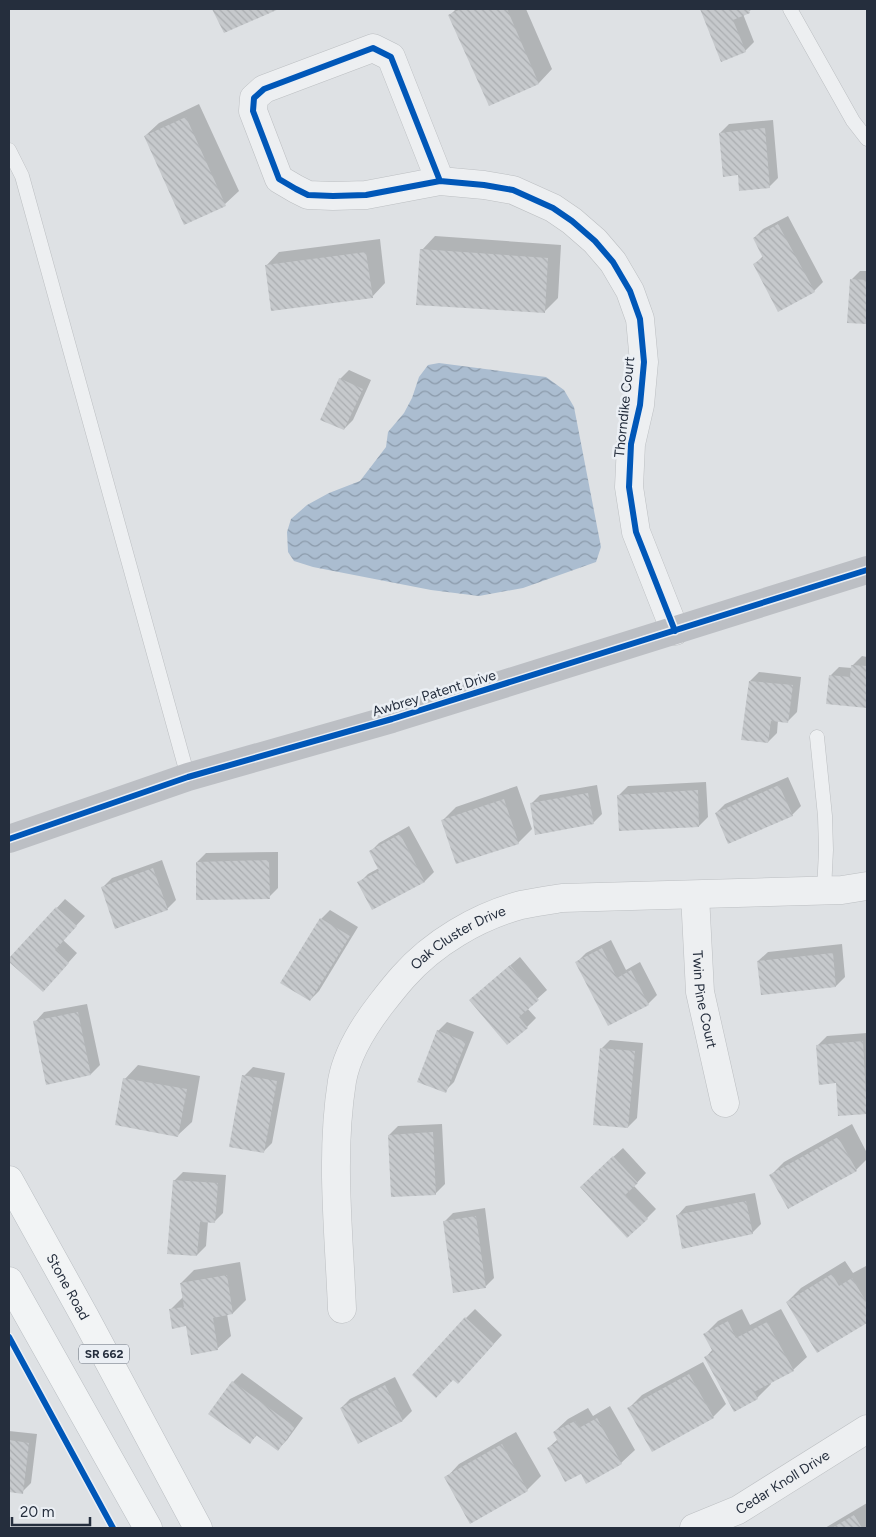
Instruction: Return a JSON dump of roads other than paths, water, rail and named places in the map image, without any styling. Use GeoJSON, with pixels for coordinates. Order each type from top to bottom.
{"type":"FeatureCollection","features":[{"type":"Feature","properties":{"kind":"main road","name":"Stone Road"},"geometry":{"type":"LineString","coordinates":[[9,1180],[198,1528]]}},
{"type":"Feature","properties":{"kind":"main road"},"geometry":{"type":"LineString","coordinates":[[9,1281],[148,1528]]}},
{"type":"Feature","properties":{"kind":"street","name":"Thorndike Court"},"geometry":{"type":"LineString","coordinates":[[440,181],[391,57],[373,48],[264,89],[254,98],[253,111],[279,179],[308,195],[366,195],[440,181],[513,190],[553,208],[572,221],[595,241],[613,262],[630,291],[640,319],[644,362],[640,405],[631,444],[629,487],[636,532],[676,631]]}},
{"type":"Feature","properties":{"kind":"street","name":"Awbrey Patent Drive"},"geometry":{"type":"LineString","coordinates":[[9,840],[188,777],[392,719],[867,570]]}},
{"type":"Feature","properties":{"kind":"street","name":"Oak Cluster Drive"},"geometry":{"type":"LineString","coordinates":[[342,1309],[335,1160],[342,1080],[360,1034],[403,977],[420,961],[461,930],[482,920],[521,905],[562,898],[824,891],[867,886]]}},
{"type":"Feature","properties":{"kind":"street","name":"Twin Pine Court"},"geometry":{"type":"LineString","coordinates":[[696,895],[700,992],[725,1103]]}},
{"type":"Feature","properties":{"kind":"street","name":"Cedar Knoll Drive"},"geometry":{"type":"LineString","coordinates":[[694,1528],[738,1510],[867,1429]]}},
{"type":"Feature","properties":{"kind":"lane"},"geometry":{"type":"LineString","coordinates":[[790,9],[853,121],[867,140]]}},
{"type":"Feature","properties":{"kind":"lane"},"geometry":{"type":"LineString","coordinates":[[9,150],[22,176],[188,777]]}},
{"type":"Feature","properties":{"kind":"lane"},"geometry":{"type":"LineString","coordinates":[[817,736],[825,816],[824,891]]}},
{"type":"Feature","properties":{"kind":"water"},"geometry":{"type":"Polygon","coordinates":[[[439,363],[546,377],[564,390],[574,407],[601,547],[596,562],[523,588],[479,596],[431,590],[313,567],[294,561],[288,552],[287,532],[291,519],[307,505],[329,493],[360,481],[386,447],[388,432],[404,413],[412,398],[419,377],[428,365],[439,363]]]}}]}
